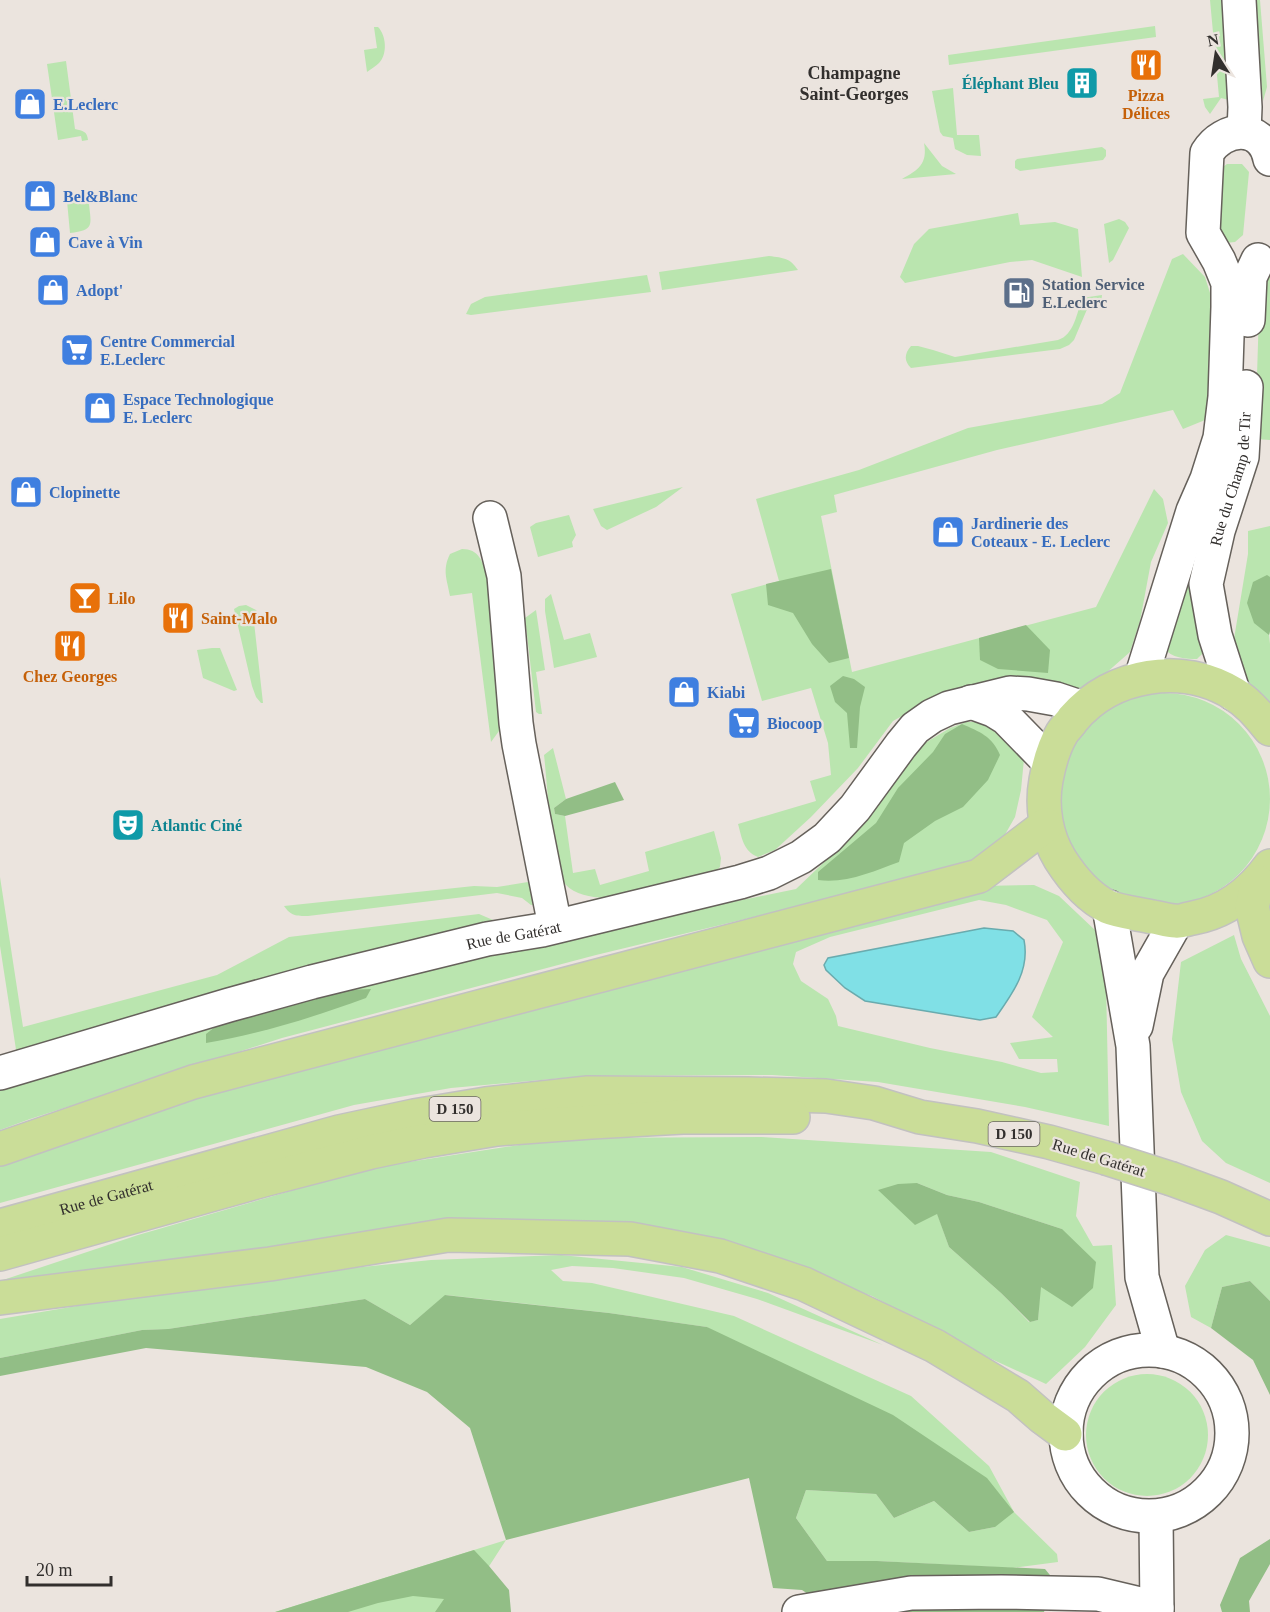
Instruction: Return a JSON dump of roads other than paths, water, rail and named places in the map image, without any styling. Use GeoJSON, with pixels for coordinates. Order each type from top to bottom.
{"type":"FeatureCollection","features":[{"type":"Feature","properties":{"kind":"main road"},"geometry":{"type":"LineString","coordinates":[[1264,874],[1234,902],[1207,916],[1176,922],[1109,907],[1087,892],[1068,873],[1055,850],[1046,825],[1044,793],[1049,762],[1062,732],[1083,708],[1110,688],[1141,678],[1173,675],[1205,680],[1234,694],[1255,710],[1270,729]]}},
{"type":"Feature","properties":{"kind":"main road"},"geometry":{"type":"LineString","coordinates":[[0,1149],[193,1082],[979,876],[1046,825]]}},
{"type":"Feature","properties":{"kind":"main road"},"geometry":{"type":"LineString","coordinates":[[1264,874],[1252,907],[1259,936],[1270,961]]}},
{"type":"Feature","properties":{"kind":"main road","name":"Rue de Gatérat"},"geometry":{"type":"LineString","coordinates":[[0,1226],[339,1132],[434,1112],[539,1097],[644,1092],[826,1096],[874,1103],[920,1117],[977,1126],[1106,1158],[1221,1197],[1270,1219]]}},
{"type":"Feature","properties":{"kind":"main road","name":"Rue de Gatérat"},"geometry":{"type":"LineString","coordinates":[[0,1254],[359,1155],[497,1129],[683,1117],[773,1116],[858,1121],[920,1117]]}},
{"type":"Feature","properties":{"kind":"main road"},"geometry":{"type":"LineString","coordinates":[[0,1299],[270,1264],[448,1235],[630,1239],[720,1256],[804,1284],[935,1346],[1018,1396],[1065,1434]]}},
{"type":"Feature","properties":{"kind":"street"},"geometry":{"type":"LineString","coordinates":[[1239,0],[1245,106],[1244,132],[1258,137],[1265,144],[1270,159]]}},
{"type":"Feature","properties":{"kind":"street","name":"Rue du Champ de Tir"},"geometry":{"type":"LineString","coordinates":[[1141,678],[1193,511],[1220,438],[1225,397],[1228,283],[1203,232],[1207,153],[1212,144],[1228,135],[1244,132]]}},
{"type":"Feature","properties":{"kind":"street"},"geometry":{"type":"LineString","coordinates":[[1219,261],[1237,262],[1264,253]]}},
{"type":"Feature","properties":{"kind":"street","name":"Rue du Champ de Tir"},"geometry":{"type":"LineString","coordinates":[[1234,694],[1215,635],[1206,584],[1218,531],[1242,457],[1250,277],[1264,253]]}},
{"type":"Feature","properties":{"kind":"street"},"geometry":{"type":"LineString","coordinates":[[490,518],[504,576],[519,744],[555,926]]}},
{"type":"Feature","properties":{"kind":"street","name":"Rue de Gatérat"},"geometry":{"type":"LineString","coordinates":[[0,1073],[312,982],[487,939],[555,926],[740,882],[769,873],[801,857],[827,838],[855,808],[915,728],[949,708],[1010,693],[1056,699],[1083,708]]}},
{"type":"Feature","properties":{"kind":"street"},"geometry":{"type":"LineString","coordinates":[[970,702],[993,710],[1006,718],[1049,762]]}},
{"type":"Feature","properties":{"kind":"street"},"geometry":{"type":"LineString","coordinates":[[1109,907],[1132,1046],[1142,1276],[1163,1351]]}},
{"type":"Feature","properties":{"kind":"street"},"geometry":{"type":"LineString","coordinates":[[1132,1046],[1147,973],[1176,922]]}},
{"type":"Feature","properties":{"kind":"street"},"geometry":{"type":"LineString","coordinates":[[1117,1356],[1128,1330],[1142,1276]]}},
{"type":"Feature","properties":{"kind":"street"},"geometry":{"type":"LineString","coordinates":[[1140,1350],[1163,1351],[1189,1359],[1210,1375],[1225,1398],[1233,1423],[1232,1450],[1222,1475],[1204,1496],[1182,1510],[1156,1517],[1128,1514],[1103,1503],[1083,1485],[1070,1461],[1065,1434],[1069,1410],[1079,1387],[1096,1369],[1117,1356],[1140,1350]]}},
{"type":"Feature","properties":{"kind":"street"},"geometry":{"type":"LineString","coordinates":[[799,1612],[911,1593],[1001,1592],[1098,1594],[1157,1610],[1156,1517]]}},
{"type":"Feature","properties":{"kind":"water"},"geometry":{"type":"Polygon","coordinates":[[[984,928],[1013,931],[1024,940],[1025,961],[1019,981],[996,1017],[980,1020],[865,1001],[845,988],[826,970],[824,965],[828,958],[984,928]]]}},
{"type":"Feature","properties":{"kind":"place","name":"Pizza Délices"},"geometry":{"type":"Point","coordinates":[1146,65]}},
{"type":"Feature","properties":{"kind":"place","name":"Éléphant Bleu"},"geometry":{"type":"Point","coordinates":[1082,83]}},
{"type":"Feature","properties":{"kind":"place","name":"E.Leclerc"},"geometry":{"type":"Point","coordinates":[30,104]}},
{"type":"Feature","properties":{"kind":"place","name":"Bel&Blanc"},"geometry":{"type":"Point","coordinates":[40,196]}},
{"type":"Feature","properties":{"kind":"place","name":"Cave à Vin"},"geometry":{"type":"Point","coordinates":[45,242]}},
{"type":"Feature","properties":{"kind":"place","name":"Adopt'"},"geometry":{"type":"Point","coordinates":[53,290]}},
{"type":"Feature","properties":{"kind":"place","name":"Station Service E.Leclerc"},"geometry":{"type":"Point","coordinates":[1019,293]}},
{"type":"Feature","properties":{"kind":"place","name":"Centre Commercial E.Leclerc"},"geometry":{"type":"Point","coordinates":[77,350]}},
{"type":"Feature","properties":{"kind":"place","name":"Espace Technologique E. Leclerc"},"geometry":{"type":"Point","coordinates":[100,408]}},
{"type":"Feature","properties":{"kind":"place","name":"Clopinette"},"geometry":{"type":"Point","coordinates":[26,492]}},
{"type":"Feature","properties":{"kind":"place","name":"Jardinerie des Coteaux - E. Leclerc"},"geometry":{"type":"Point","coordinates":[948,532]}},
{"type":"Feature","properties":{"kind":"place","name":"Lilo"},"geometry":{"type":"Point","coordinates":[85,598]}},
{"type":"Feature","properties":{"kind":"place","name":"Saint-Malo"},"geometry":{"type":"Point","coordinates":[178,618]}},
{"type":"Feature","properties":{"kind":"place","name":"Chez Georges"},"geometry":{"type":"Point","coordinates":[70,646]}},
{"type":"Feature","properties":{"kind":"place","name":"Kiabi"},"geometry":{"type":"Point","coordinates":[684,692]}},
{"type":"Feature","properties":{"kind":"place","name":"Biocoop"},"geometry":{"type":"Point","coordinates":[744,723]}},
{"type":"Feature","properties":{"kind":"place","name":"Atlantic Ciné"},"geometry":{"type":"Point","coordinates":[128,825]}},
{"type":"Feature","properties":{"kind":"district","name":"Champagne Saint-Georges"},"geometry":{"type":"Point","coordinates":[854,83]}}]}
